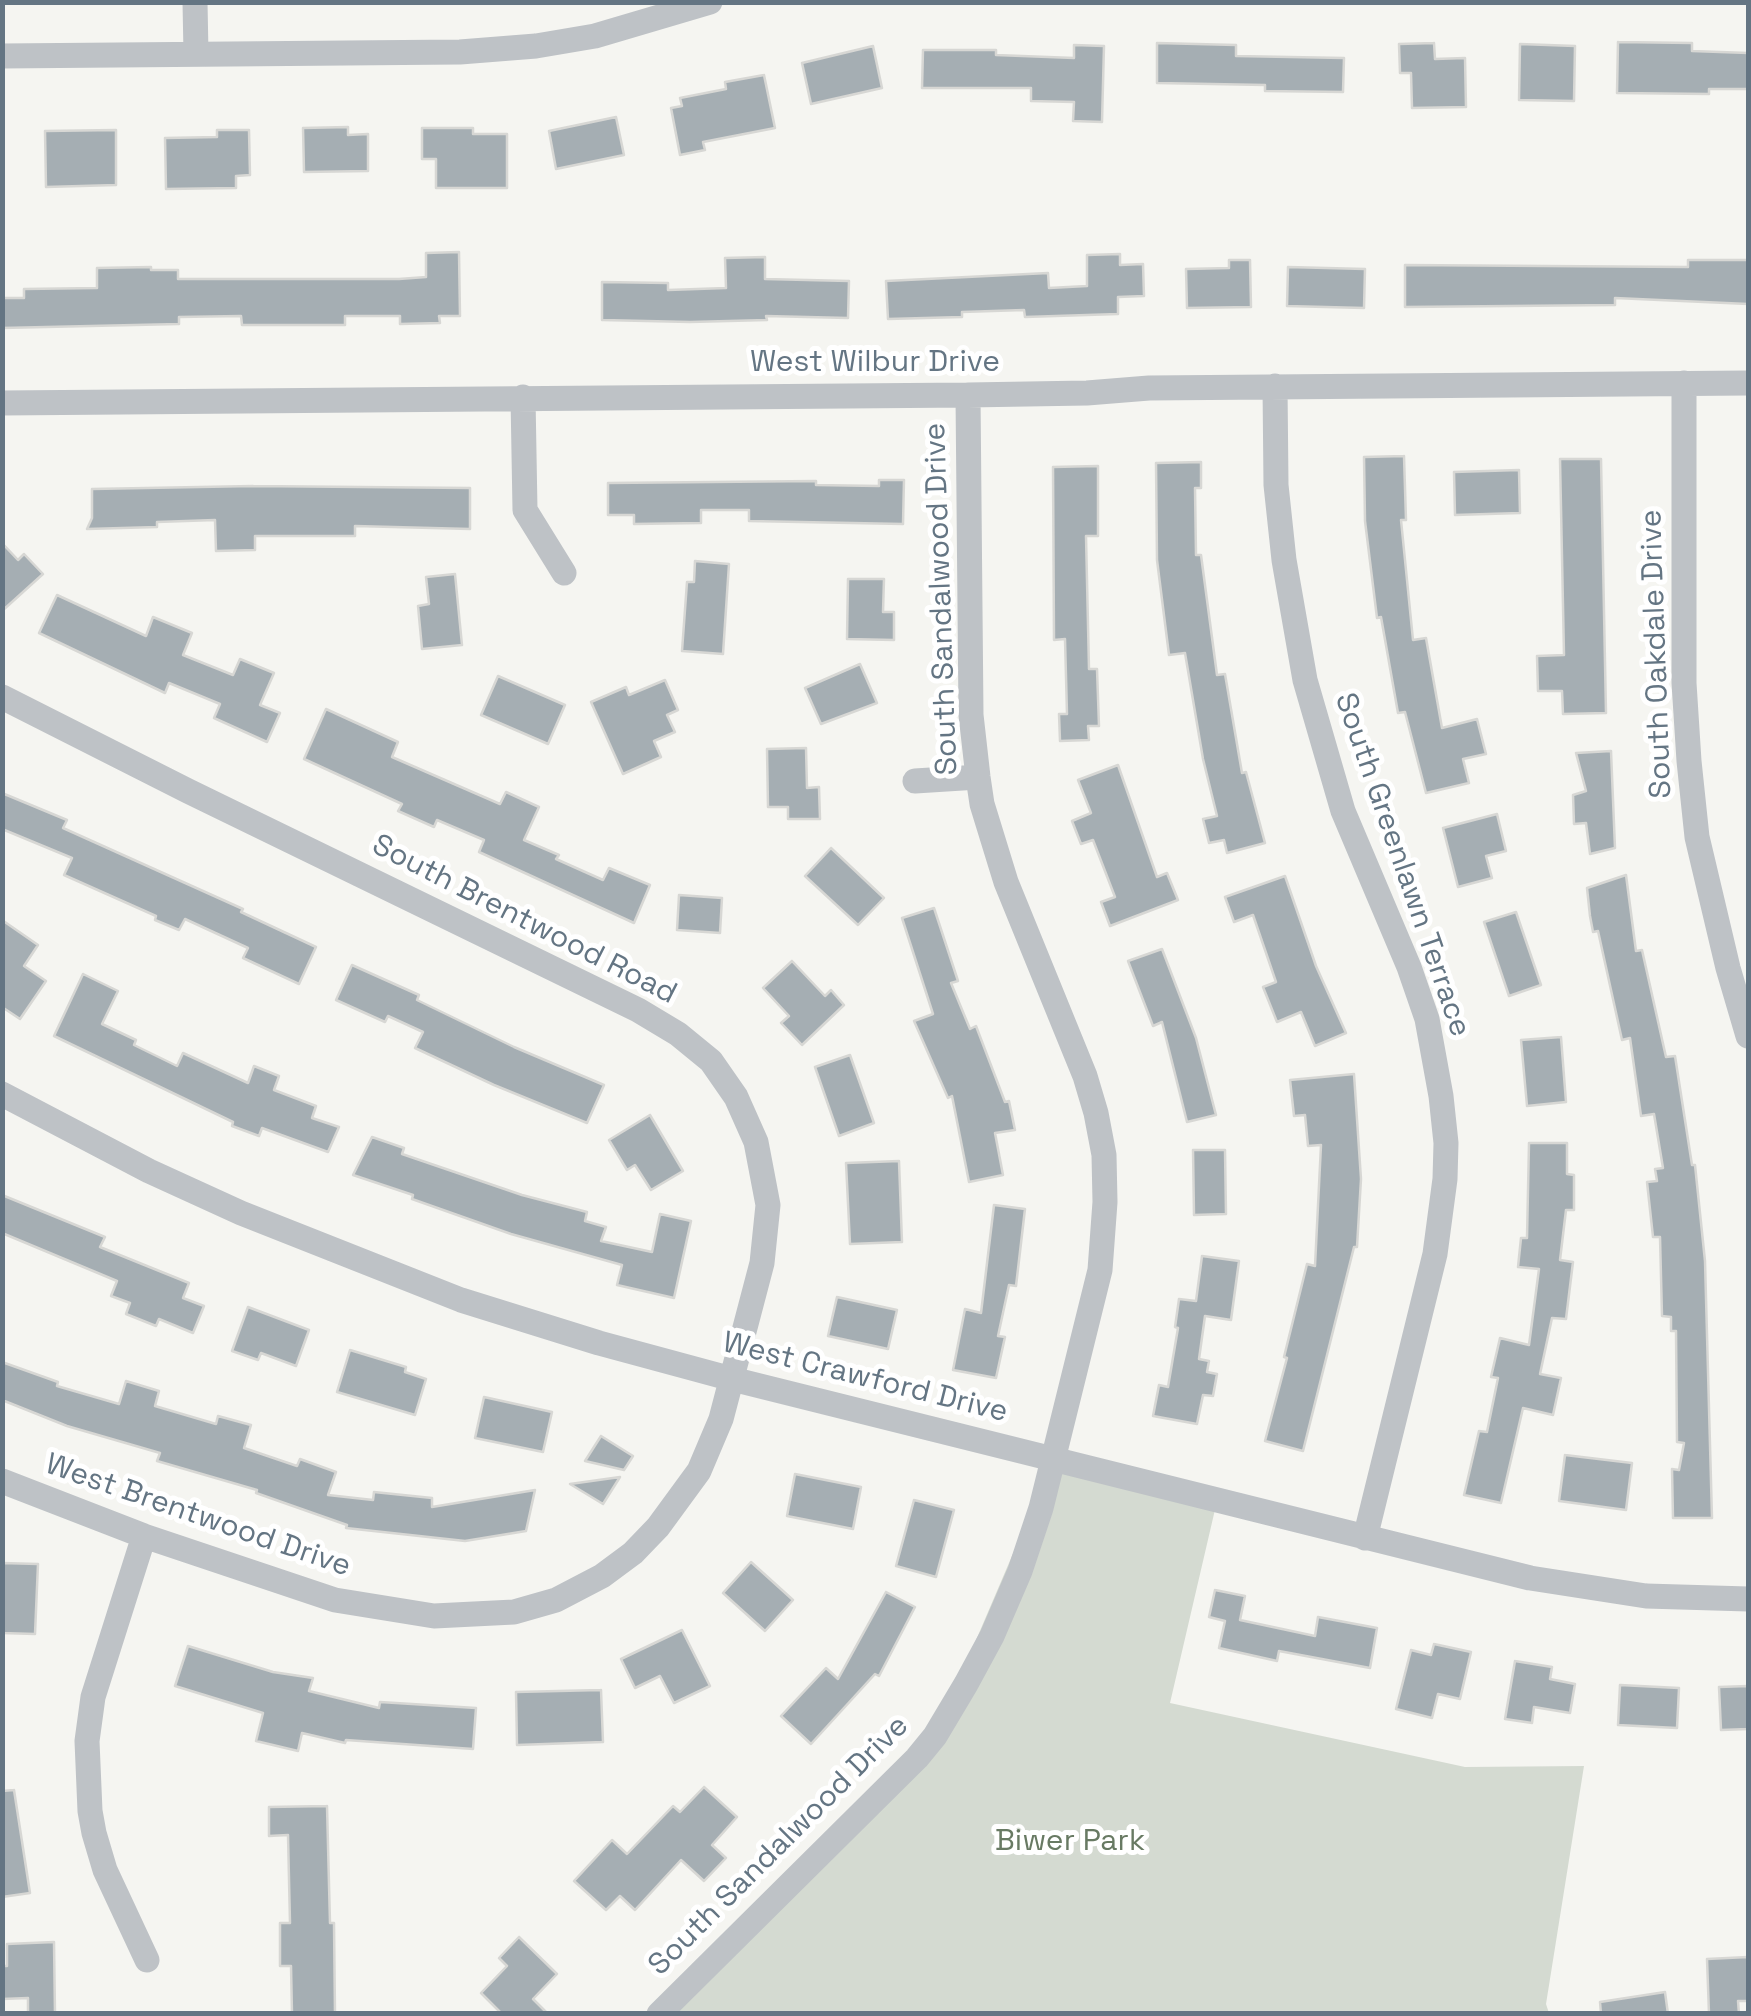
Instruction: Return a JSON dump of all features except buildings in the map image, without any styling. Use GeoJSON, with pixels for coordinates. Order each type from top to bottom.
{"type":"FeatureCollection","features":[{"type":"Feature","properties":{"kind":"street"},"geometry":{"type":"LineString","coordinates":[[196,2],[196,54]]}},
{"type":"Feature","properties":{"kind":"street"},"geometry":{"type":"LineString","coordinates":[[2,56],[460,52],[536,46],[628,28],[710,2]]}},
{"type":"Feature","properties":{"kind":"street","name":"South Oakdale Drive"},"geometry":{"type":"LineString","coordinates":[[1684,383],[1684,682],[1689,761],[1697,837],[1748,1036]]}},
{"type":"Feature","properties":{"kind":"street","name":"West Wilbur Drive"},"geometry":{"type":"LineString","coordinates":[[2,402],[968,395],[1275,386],[1748,383]]}},
{"type":"Feature","properties":{"kind":"street","name":"South Greenlawn Terrace"},"geometry":{"type":"LineString","coordinates":[[1275,386],[1278,504],[1305,680],[1343,811],[1427,1019],[1442,1096],[1446,1143],[1435,1254],[1364,1538]]}},
{"type":"Feature","properties":{"kind":"street","name":"South Sandalwood Drive"},"geometry":{"type":"LineString","coordinates":[[659,2014],[935,1736],[999,1620],[1020,1571],[1053,1460],[1100,1270],[1104,1155],[1085,1076],[1021,922],[982,804],[971,715],[968,395]]}},
{"type":"Feature","properties":{"kind":"street"},"geometry":{"type":"LineString","coordinates":[[523,397],[524,510],[564,573]]}},
{"type":"Feature","properties":{"kind":"street","name":"South Brentwood Road"},"geometry":{"type":"LineString","coordinates":[[2,697],[638,1010],[702,1054],[736,1097],[756,1142],[766,1186],[767,1226],[762,1262],[732,1379]]}},
{"type":"Feature","properties":{"kind":"street"},"geometry":{"type":"LineString","coordinates":[[915,782],[978,777]]}},
{"type":"Feature","properties":{"kind":"street","name":"West Crawford Drive"},"geometry":{"type":"LineString","coordinates":[[2,1094],[149,1171],[326,1248],[462,1300],[732,1379],[1565,1585],[1646,1596],[1748,1599]]}},
{"type":"Feature","properties":{"kind":"street","name":"West Brentwood Drive"},"geometry":{"type":"LineString","coordinates":[[2,1481],[144,1536],[335,1600],[434,1616],[514,1612],[556,1600],[602,1576],[633,1553],[658,1526],[704,1460],[732,1379]]}},
{"type":"Feature","properties":{"kind":"street"},"geometry":{"type":"LineString","coordinates":[[144,1536],[93,1697],[87,1741],[94,1833],[146,1960]]}},
{"type":"Feature","properties":{"kind":"green space","name":"Biwer Park"},"geometry":{"type":"Polygon","coordinates":[[[1053,1460],[1217,1501],[1170,1703],[1465,1767],[1584,1766],[1546,2004],[1549,2013],[662,2014],[935,1736],[1053,1460]]]}}]}
